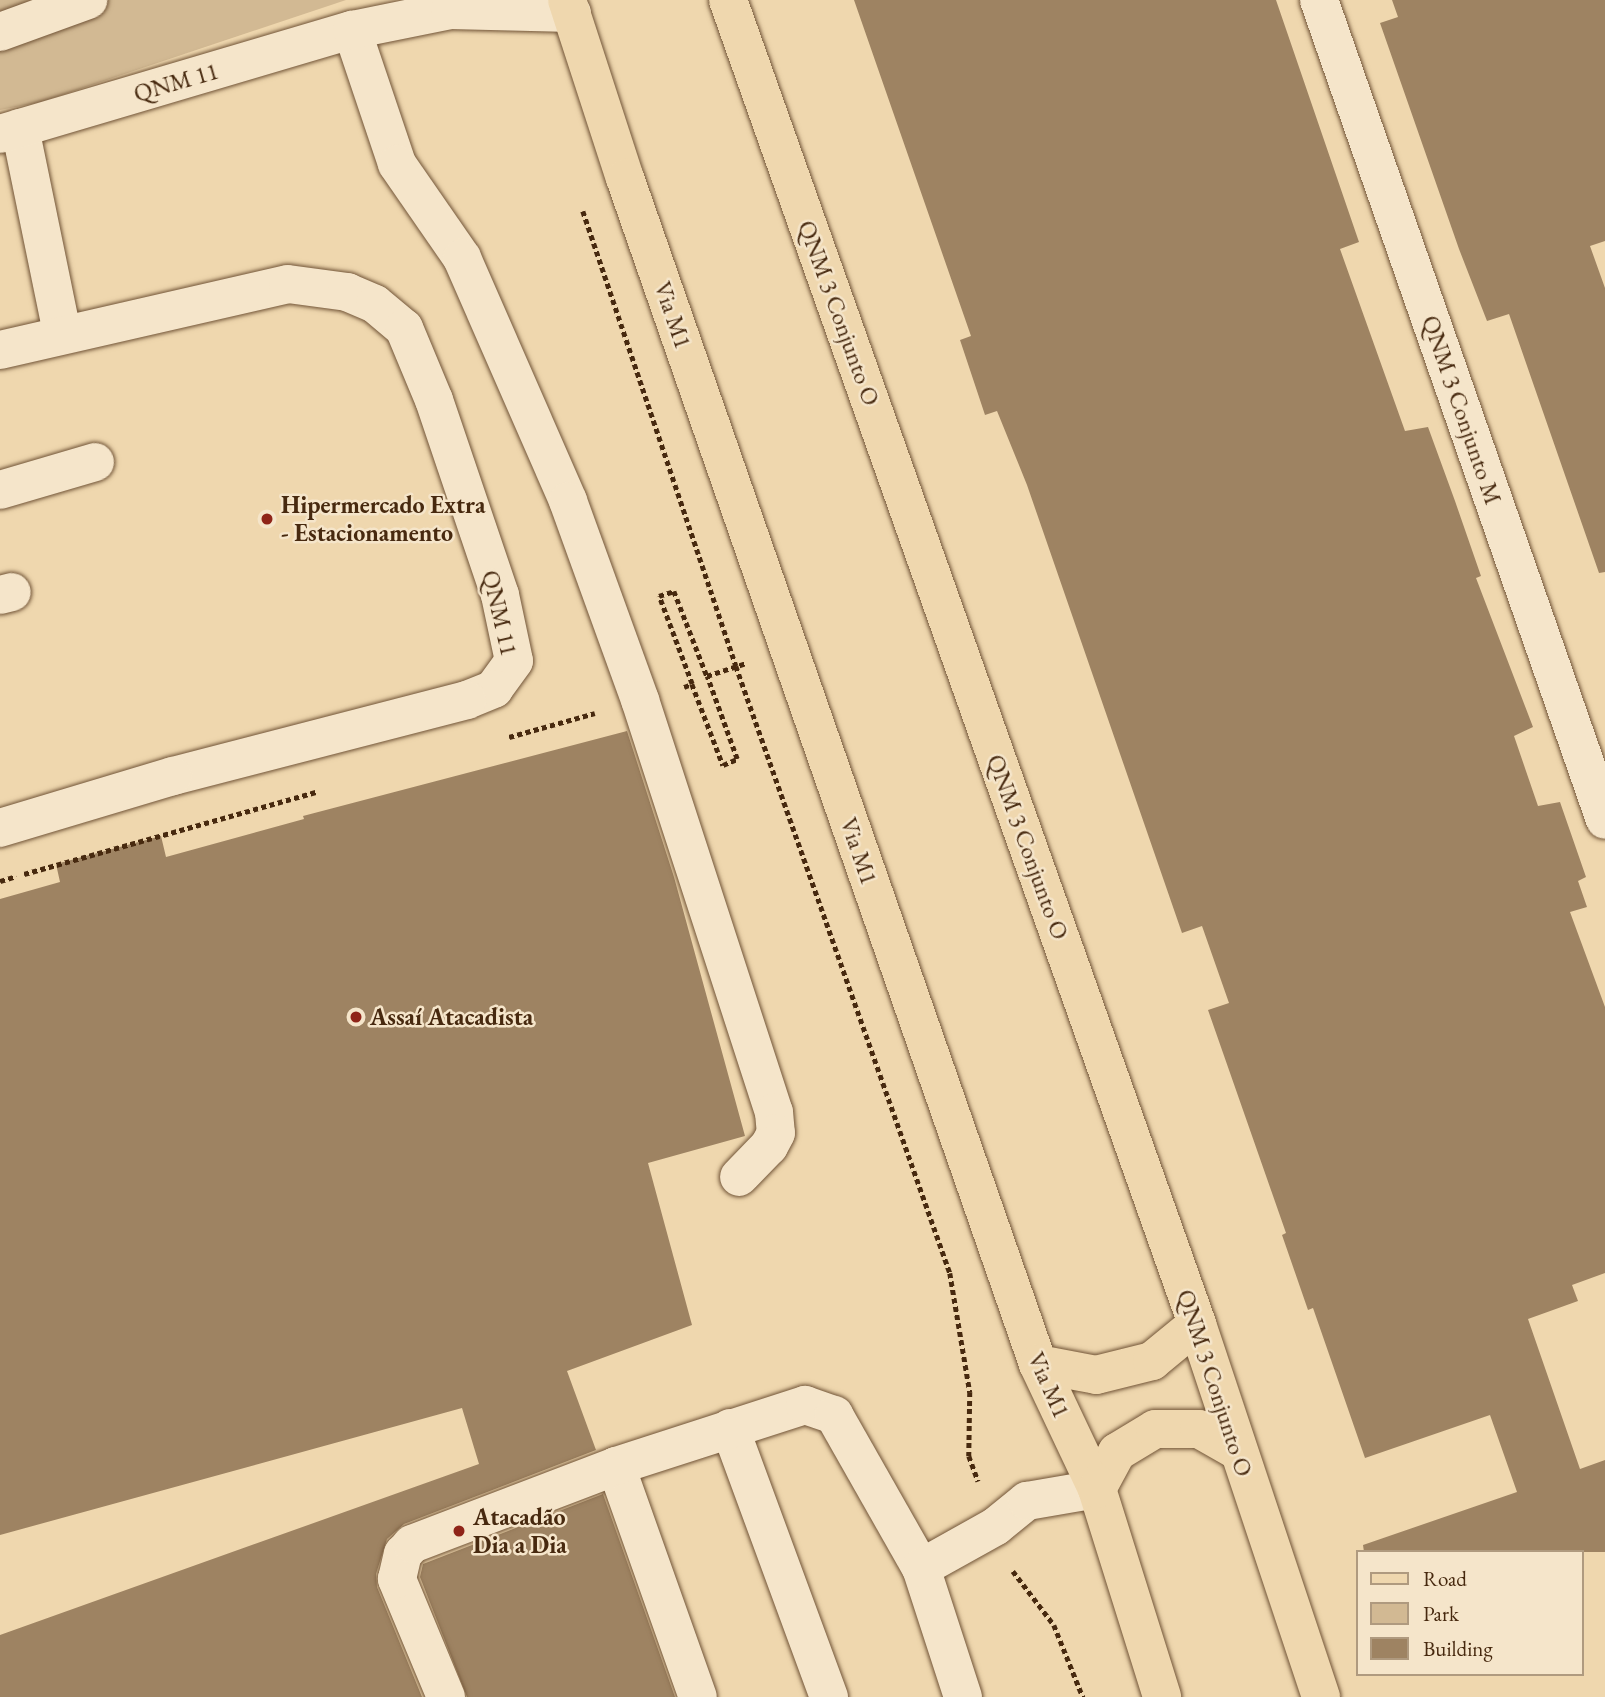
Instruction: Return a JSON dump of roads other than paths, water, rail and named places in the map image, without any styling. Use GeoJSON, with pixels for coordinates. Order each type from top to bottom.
{"type":"FeatureCollection","features":[{"type":"Feature","properties":{"kind":"main road","name":"QNM 3 Conjunto O"},"geometry":{"type":"LineString","coordinates":[[728,0],[1197,1324],[1321,1697]]}},
{"type":"Feature","properties":{"kind":"main road","name":"Via M1"},"geometry":{"type":"LineString","coordinates":[[570,6],[625,178],[1038,1364],[1097,1489],[1162,1697]]}},
{"type":"Feature","properties":{"kind":"main road"},"geometry":{"type":"LineString","coordinates":[[1038,1364],[1096,1375],[1141,1364],[1152,1361],[1197,1324]]}},
{"type":"Feature","properties":{"kind":"main road"},"geometry":{"type":"LineString","coordinates":[[1097,1489],[1117,1451],[1155,1429],[1199,1429],[1237,1450]]}},
{"type":"Feature","properties":{"kind":"street"},"geometry":{"type":"LineString","coordinates":[[0,32],[88,0]]}},
{"type":"Feature","properties":{"kind":"street","name":"QNM 11"},"geometry":{"type":"LineString","coordinates":[[352,30],[407,0]]}},
{"type":"Feature","properties":{"kind":"street","name":"QNM 3 Conjunto M"},"geometry":{"type":"LineString","coordinates":[[1320,0],[1605,820]]}},
{"type":"Feature","properties":{"kind":"street","name":"QNM 11"},"geometry":{"type":"LineString","coordinates":[[10,131],[352,30],[450,10],[570,6]]}},
{"type":"Feature","properties":{"kind":"street"},"geometry":{"type":"LineString","coordinates":[[352,30],[397,164],[462,258],[568,501],[640,700],[773,1105],[776,1133],[739,1177]]}},
{"type":"Feature","properties":{"kind":"street"},"geometry":{"type":"LineString","coordinates":[[10,131],[62,332]]}},
{"type":"Feature","properties":{"kind":"street","name":"QNM 11"},"geometry":{"type":"LineString","coordinates":[[0,828],[173,776],[467,700],[494,690],[514,661],[500,595],[434,400],[404,328],[375,304],[346,292],[288,284],[171,314],[62,332],[2,354]]}},
{"type":"Feature","properties":{"kind":"street"},"geometry":{"type":"LineString","coordinates":[[0,490],[95,462]]}},
{"type":"Feature","properties":{"kind":"street"},"geometry":{"type":"LineString","coordinates":[[446,1697],[402,1597],[397,1579],[403,1554],[412,1544],[616,1466],[805,1405],[834,1415],[921,1568],[963,1697]]}},
{"type":"Feature","properties":{"kind":"street"},"geometry":{"type":"LineString","coordinates":[[730,1428],[829,1697]]}},
{"type":"Feature","properties":{"kind":"street"},"geometry":{"type":"LineString","coordinates":[[616,1466],[698,1697]]}},
{"type":"Feature","properties":{"kind":"street"},"geometry":{"type":"LineString","coordinates":[[921,1568],[996,1526],[1027,1501],[1097,1489]]}},
{"type":"Feature","properties":{"kind":"place","name":"Hipermercado Extra - Estacionamento"},"geometry":{"type":"Point","coordinates":[267,519]}},
{"type":"Feature","properties":{"kind":"place","name":"Assaí Atacadista"},"geometry":{"type":"Point","coordinates":[356,1017]}},
{"type":"Feature","properties":{"kind":"place","name":"Atacadão Dia a Dia"},"geometry":{"type":"Point","coordinates":[459,1531]}}]}
